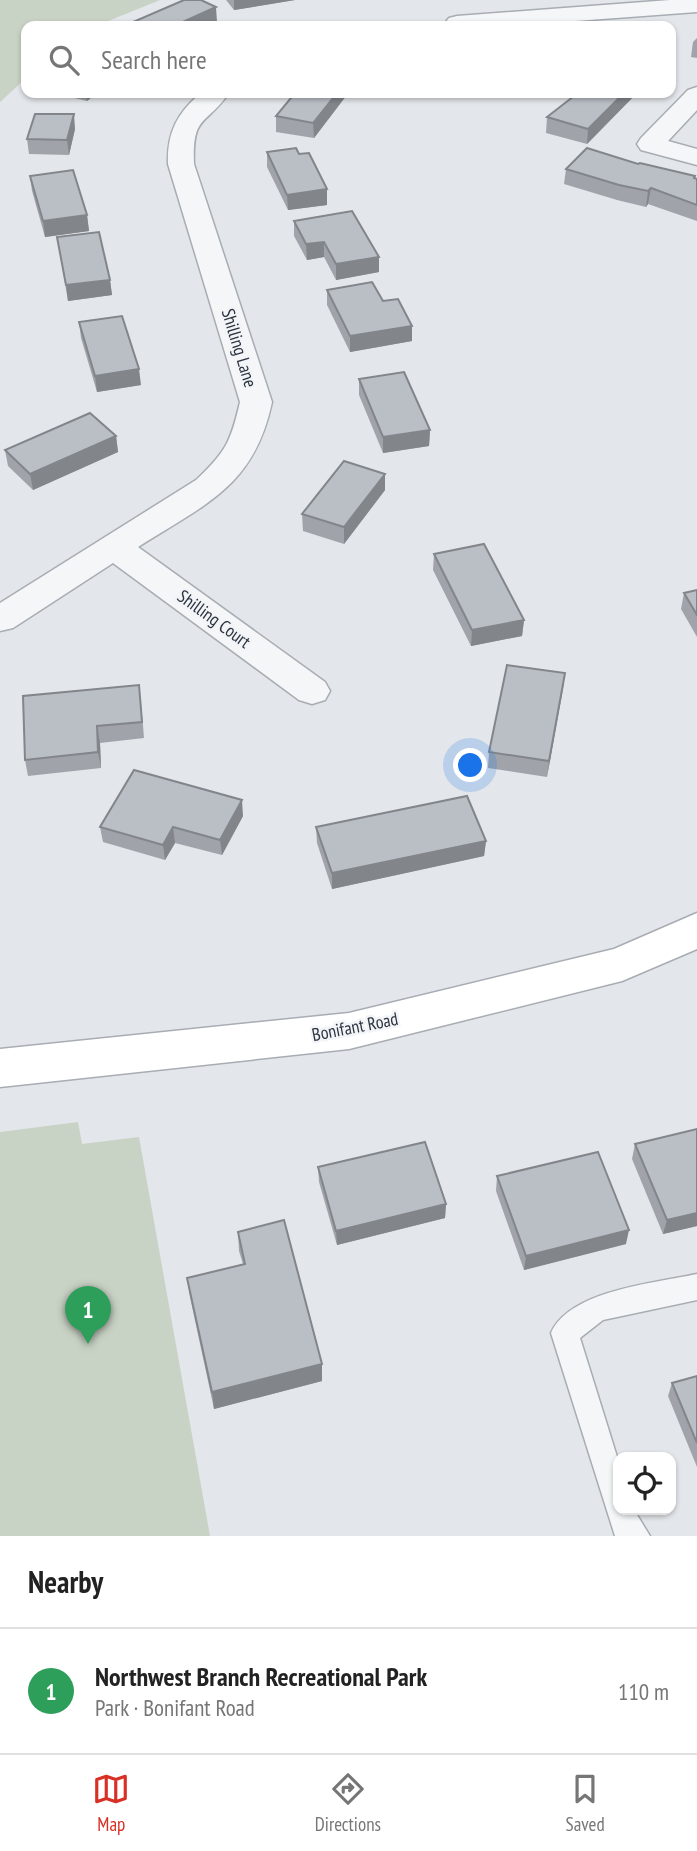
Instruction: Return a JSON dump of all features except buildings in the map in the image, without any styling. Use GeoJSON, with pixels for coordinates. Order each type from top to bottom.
{"type":"FeatureCollection","features":[{"type":"Feature","properties":{"kind":"main road","name":"Bonifant Road"},"geometry":{"type":"LineString","coordinates":[[0,1068],[200,1049],[349,1031],[622,964],[697,930]]}},
{"type":"Feature","properties":{"kind":"street"},"geometry":{"type":"LineString","coordinates":[[484,21],[697,5]]}},
{"type":"Feature","properties":{"kind":"street"},"geometry":{"type":"LineString","coordinates":[[697,95],[650,144],[697,157]]}},
{"type":"Feature","properties":{"kind":"street","name":"Shilling Lane"},"geometry":{"type":"LineString","coordinates":[[0,619],[208,486],[234,462],[247,441],[256,402],[181,164],[179,138],[193,112],[210,98]]}},
{"type":"Feature","properties":{"kind":"street","name":"Shilling Court"},"geometry":{"type":"LineString","coordinates":[[115,547],[313,691]]}},
{"type":"Feature","properties":{"kind":"lane"},"geometry":{"type":"LineString","coordinates":[[613,1489],[565,1334],[597,1308],[697,1287]]}},
{"type":"Feature","properties":{"kind":"lane"},"geometry":{"type":"LineString","coordinates":[[621,1515],[625,1526],[635,1536]]}},
{"type":"Feature","properties":{"kind":"green space"},"geometry":{"type":"Polygon","coordinates":[[[0,0],[160,0],[108,21],[21,21],[21,83],[0,102],[0,0]]]}},
{"type":"Feature","properties":{"kind":"green space"},"geometry":{"type":"Polygon","coordinates":[[[78,1122],[82,1144],[139,1137],[210,1536],[0,1536],[0,1132],[78,1122]]]}},
{"type":"Feature","properties":{"kind":"place","name":"Northwest Branch Recreational Park"},"geometry":{"type":"Point","coordinates":[88,1344]}}]}
